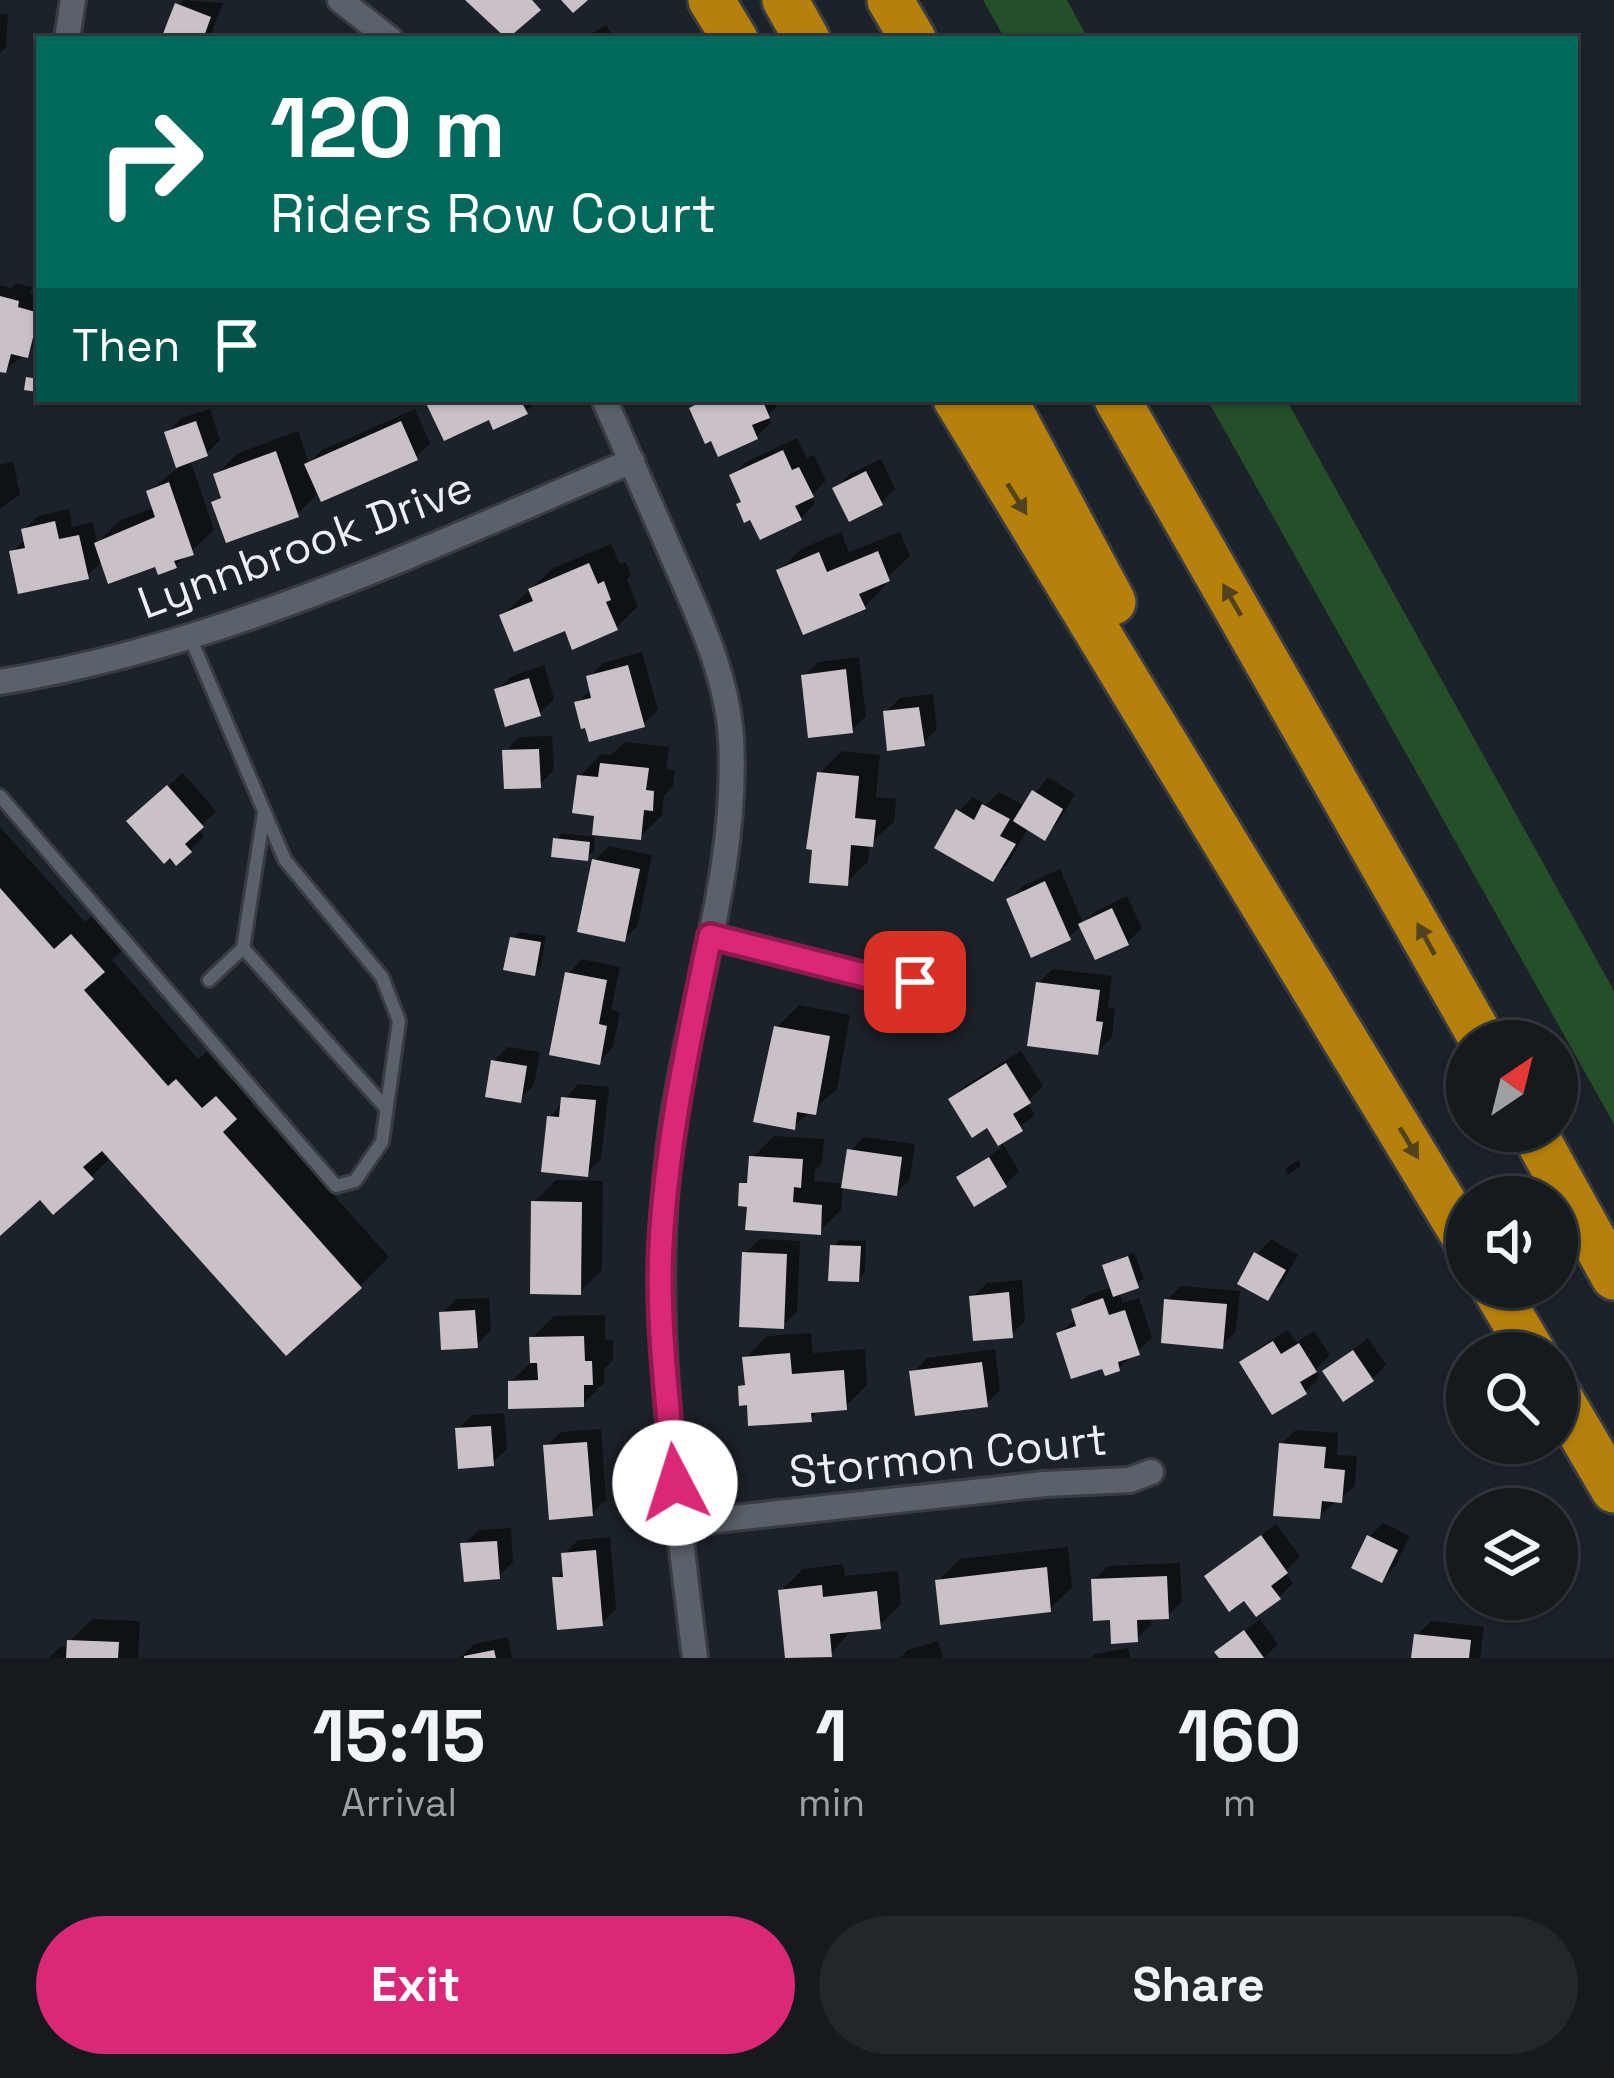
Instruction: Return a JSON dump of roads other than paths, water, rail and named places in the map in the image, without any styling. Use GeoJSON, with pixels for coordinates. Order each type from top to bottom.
{"type":"FeatureCollection","features":[{"type":"Feature","properties":{"kind":"highway"},"geometry":{"type":"LineString","coordinates":[[711,0],[733,36]]}},
{"type":"Feature","properties":{"kind":"highway"},"geometry":{"type":"LineString","coordinates":[[785,0],[805,36]]}},
{"type":"Feature","properties":{"kind":"highway"},"geometry":{"type":"LineString","coordinates":[[890,0],[913,36]]}},
{"type":"Feature","properties":{"kind":"highway"},"geometry":{"type":"LineString","coordinates":[[900,0],[914,36]]}},
{"type":"Feature","properties":{"kind":"highway"},"geometry":{"type":"LineString","coordinates":[[958,402],[1446,1205]]}},
{"type":"Feature","properties":{"kind":"highway"},"geometry":{"type":"LineString","coordinates":[[1006,402],[1351,1045]]}},
{"type":"Feature","properties":{"kind":"highway"},"geometry":{"type":"LineString","coordinates":[[1119,402],[1471,1020]]}},
{"type":"Feature","properties":{"kind":"highway"},"geometry":{"type":"LineString","coordinates":[[1545,1152],[1614,1276]]}},
{"type":"Feature","properties":{"kind":"highway"},"geometry":{"type":"LineString","coordinates":[[1578,1429],[1614,1490]]}},
{"type":"Feature","properties":{"kind":"street"},"geometry":{"type":"LineString","coordinates":[[67,36],[73,0]]}},
{"type":"Feature","properties":{"kind":"street"},"geometry":{"type":"LineString","coordinates":[[340,0],[386,36]]}},
{"type":"Feature","properties":{"kind":"street"},"geometry":{"type":"LineString","coordinates":[[605,402],[705,630],[731,737],[730,818],[680,1084],[661,1246],[663,1358],[695,1658]]}},
{"type":"Feature","properties":{"kind":"street","name":"Lynnbrook Drive"},"geometry":{"type":"LineString","coordinates":[[0,682],[190,637],[337,586],[632,461]]}},
{"type":"Feature","properties":{"kind":"street"},"geometry":{"type":"LineString","coordinates":[[710,936],[896,983],[915,982]]}},
{"type":"Feature","properties":{"kind":"street","name":"Stormon Court"},"geometry":{"type":"LineString","coordinates":[[679,1524],[1046,1484],[1130,1480],[1151,1472]]}},
{"type":"Feature","properties":{"kind":"lane"},"geometry":{"type":"LineString","coordinates":[[0,796],[336,1186],[355,1181],[382,1142],[399,1021],[382,977],[285,860],[190,637]]}},
{"type":"Feature","properties":{"kind":"lane"},"geometry":{"type":"LineString","coordinates":[[208,980],[243,948],[265,812]]}},
{"type":"Feature","properties":{"kind":"lane"},"geometry":{"type":"LineString","coordinates":[[243,948],[386,1108]]}}]}
